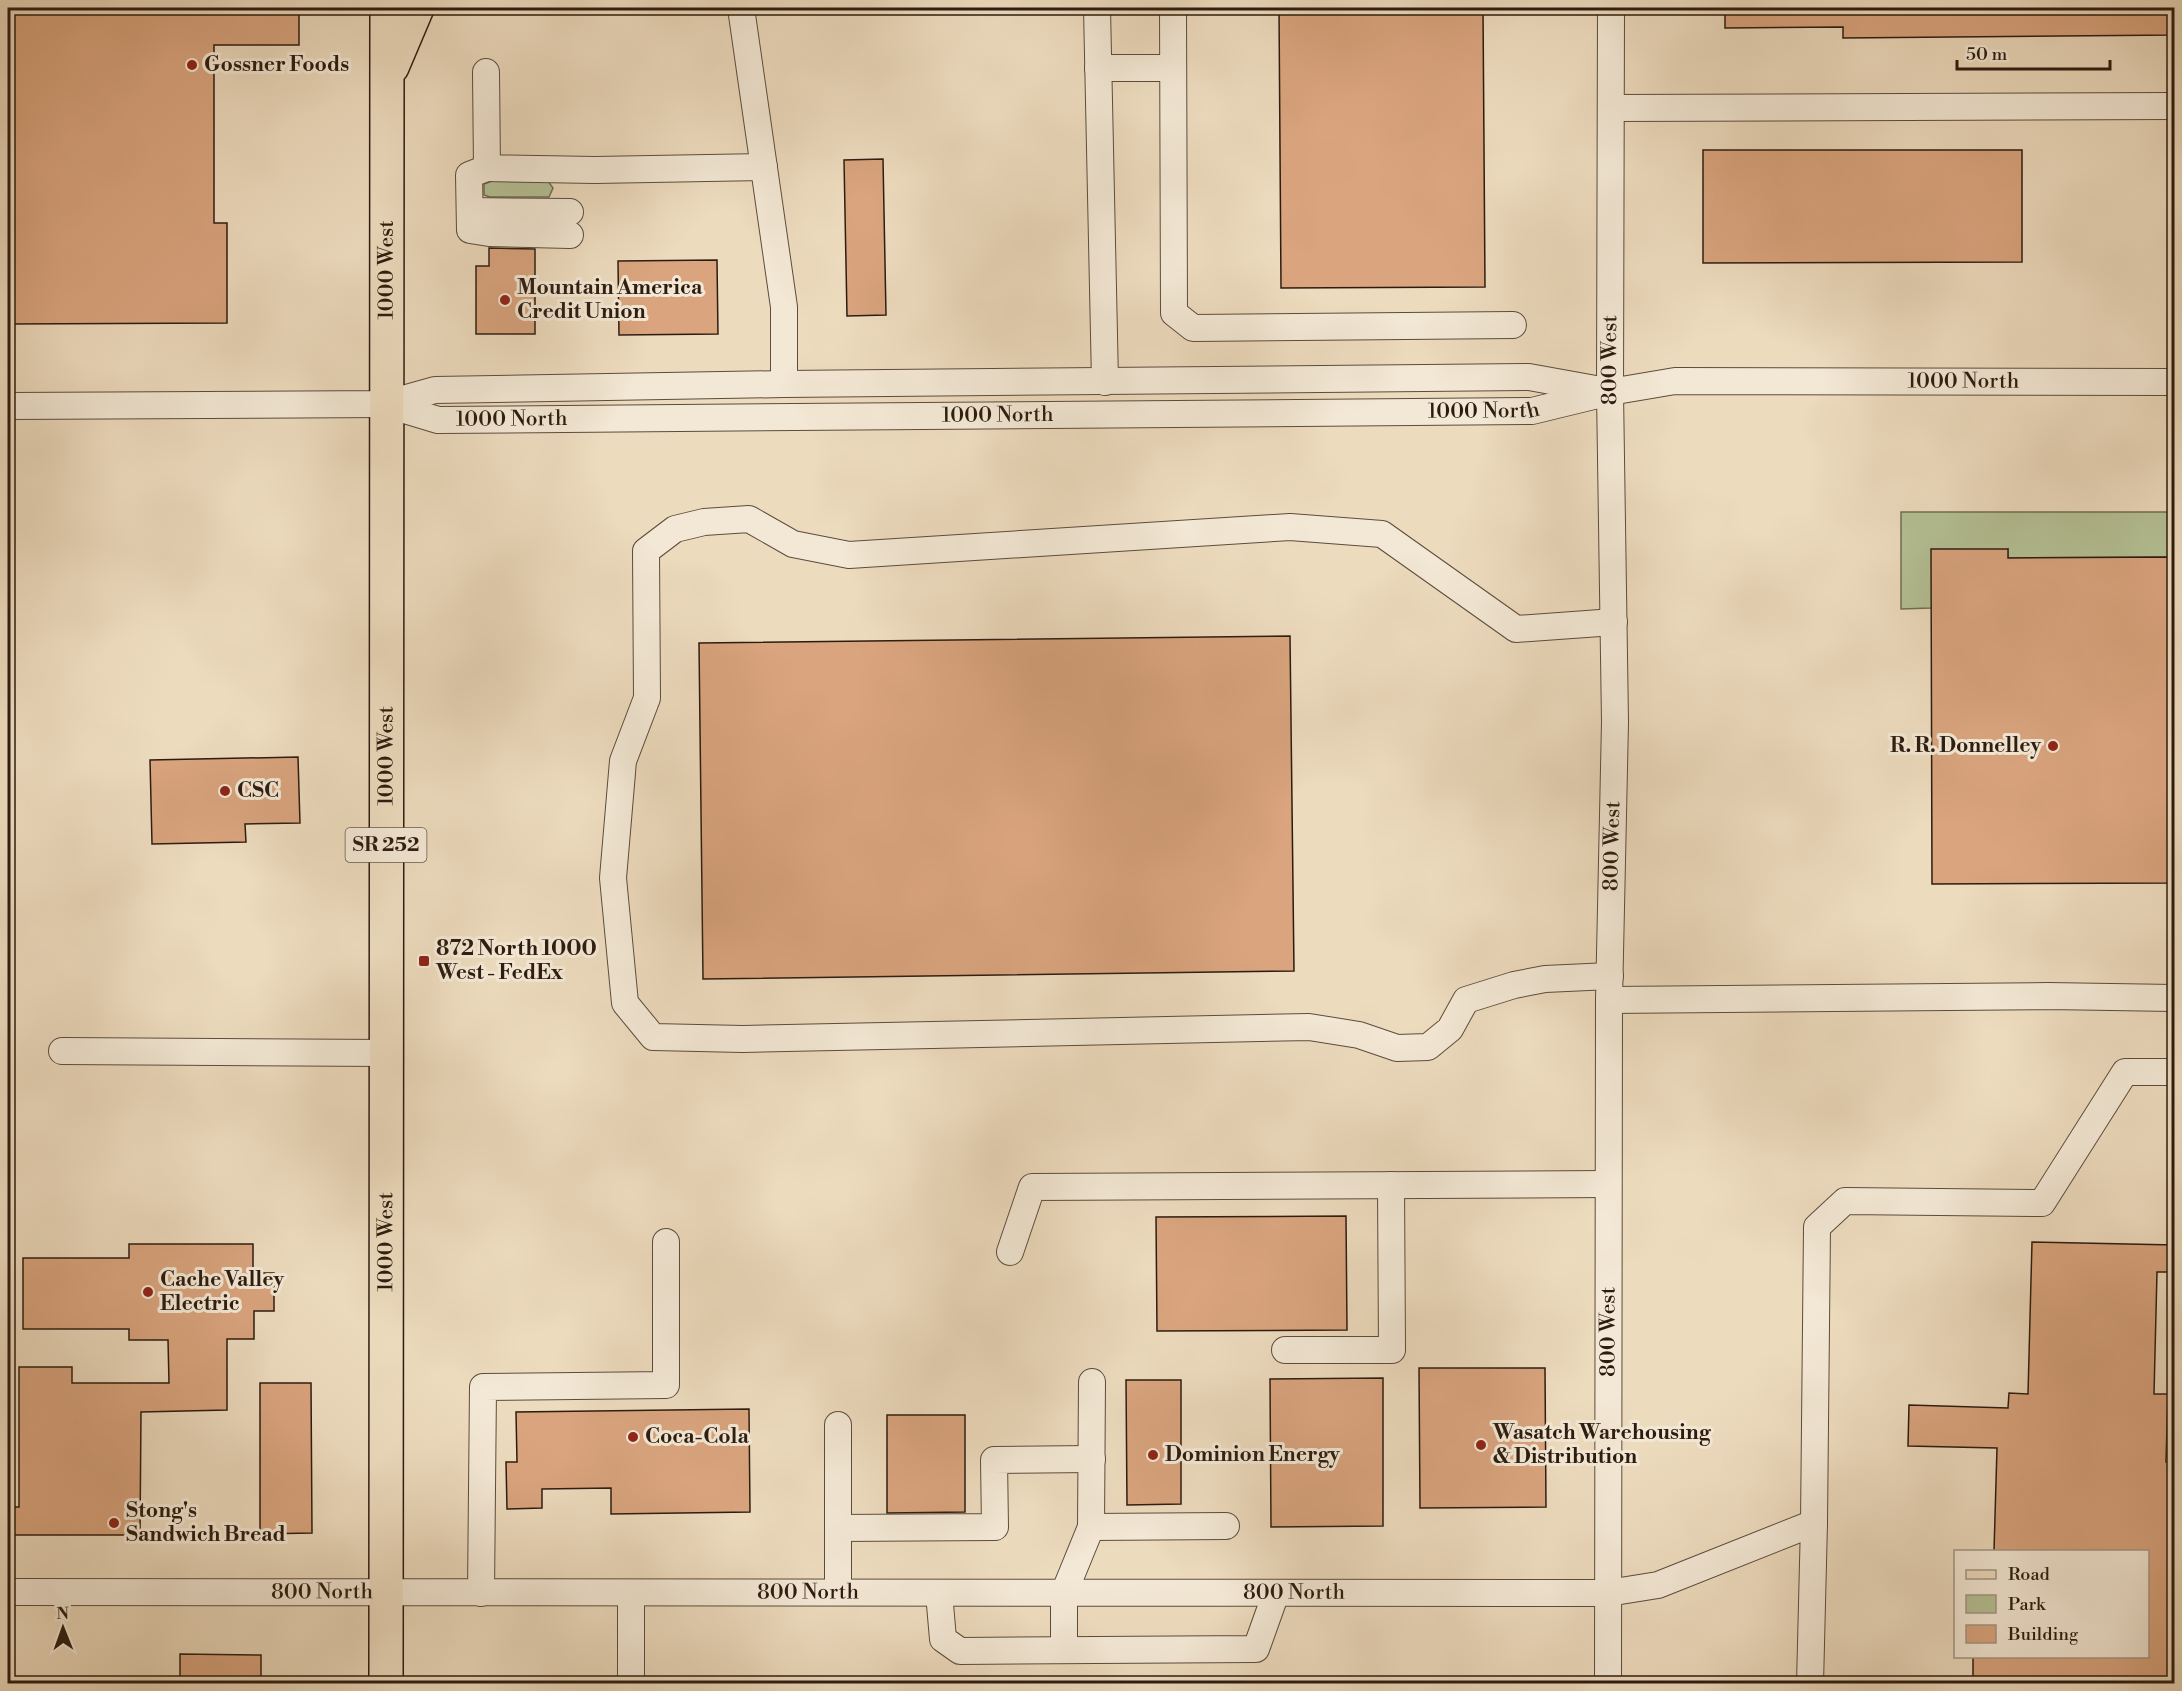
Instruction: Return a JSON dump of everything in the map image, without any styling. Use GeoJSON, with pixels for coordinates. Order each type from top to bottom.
{"type":"FeatureCollection","features":[{"type":"Feature","properties":{"kind":"main road","name":"1000 West"},"geometry":{"type":"LineString","coordinates":[[386,1683],[387,8]]}},
{"type":"Feature","properties":{"kind":"main road"},"geometry":{"type":"LineString","coordinates":[[386,79],[417,8]]}},
{"type":"Feature","properties":{"kind":"street"},"geometry":{"type":"LineString","coordinates":[[741,8],[784,307],[784,384]]}},
{"type":"Feature","properties":{"kind":"street"},"geometry":{"type":"LineString","coordinates":[[1097,8],[1105,382]]}},
{"type":"Feature","properties":{"kind":"street"},"geometry":{"type":"LineString","coordinates":[[1173,8],[1174,313],[1193,328],[1513,325]]}},
{"type":"Feature","properties":{"kind":"street","name":"800 West"},"geometry":{"type":"LineString","coordinates":[[1608,1683],[1608,1184],[1615,722],[1610,392],[1611,8]]}},
{"type":"Feature","properties":{"kind":"street"},"geometry":{"type":"LineString","coordinates":[[1098,68],[1173,68]]}},
{"type":"Feature","properties":{"kind":"street"},"geometry":{"type":"LineString","coordinates":[[486,72],[487,168]]}},
{"type":"Feature","properties":{"kind":"street"},"geometry":{"type":"LineString","coordinates":[[1611,108],[2175,106]]}},
{"type":"Feature","properties":{"kind":"street"},"geometry":{"type":"LineString","coordinates":[[570,224],[489,233],[470,230],[469,175],[487,168],[595,170],[764,167]]}},
{"type":"Feature","properties":{"kind":"street","name":"1000 North"},"geometry":{"type":"LineString","coordinates":[[8,406],[386,404],[435,390],[784,384],[1529,377],[1610,392]]}},
{"type":"Feature","properties":{"kind":"street","name":"1000 North"},"geometry":{"type":"LineString","coordinates":[[386,404],[438,420],[1532,411],[1610,392],[1675,381],[2175,382]]}},
{"type":"Feature","properties":{"kind":"street"},"geometry":{"type":"LineString","coordinates":[[1614,622],[1516,629],[1382,534],[1290,527],[849,555],[793,544],[749,519],[704,522],[675,529],[646,551],[647,698],[622,761],[613,878],[626,1003],[653,1036],[743,1039],[1309,1027],[1359,1035],[1397,1048],[1428,1047],[1450,1029],[1466,1000],[1514,985],[1545,979],[1610,988],[2175,998]]}},
{"type":"Feature","properties":{"kind":"street"},"geometry":{"type":"LineString","coordinates":[[62,1051],[386,1053]]}},
{"type":"Feature","properties":{"kind":"street"},"geometry":{"type":"LineString","coordinates":[[1810,1683],[1817,1227],[1845,1200],[2042,1203],[2125,1072],[2175,1072]]}},
{"type":"Feature","properties":{"kind":"street"},"geometry":{"type":"LineString","coordinates":[[1010,1252],[1032,1187],[1608,1184]]}},
{"type":"Feature","properties":{"kind":"street"},"geometry":{"type":"LineString","coordinates":[[1285,1350],[1392,1350],[1391,1185]]}},
{"type":"Feature","properties":{"kind":"street"},"geometry":{"type":"LineString","coordinates":[[481,1593],[483,1387],[666,1385],[666,1242]]}},
{"type":"Feature","properties":{"kind":"street"},"geometry":{"type":"LineString","coordinates":[[1064,1650],[1064,1593],[1091,1527],[1092,1382]]}},
{"type":"Feature","properties":{"kind":"street"},"geometry":{"type":"LineString","coordinates":[[838,1425],[838,1593]]}},
{"type":"Feature","properties":{"kind":"street"},"geometry":{"type":"LineString","coordinates":[[838,1528],[995,1527],[994,1460],[1092,1459]]}},
{"type":"Feature","properties":{"kind":"street","name":"800 North"},"geometry":{"type":"LineString","coordinates":[[8,1592],[1608,1593],[1658,1585],[1814,1523]]}},
{"type":"Feature","properties":{"kind":"street"},"geometry":{"type":"LineString","coordinates":[[1091,1527],[1226,1526]]}},
{"type":"Feature","properties":{"kind":"street"},"geometry":{"type":"LineString","coordinates":[[631,1593],[631,1683]]}},
{"type":"Feature","properties":{"kind":"street"},"geometry":{"type":"LineString","coordinates":[[939,1593],[943,1639],[960,1651],[1256,1649],[1276,1593]]}},
{"type":"Feature","properties":{"kind":"green space"},"geometry":{"type":"Polygon","coordinates":[[[492,181],[548,181],[553,188],[549,197],[490,197],[484,195],[484,184],[492,181]]]}},
{"type":"Feature","properties":{"kind":"green space"},"geometry":{"type":"Polygon","coordinates":[[[1901,512],[2174,512],[2174,557],[2008,558],[2008,549],[1931,608],[1901,609],[1901,512]]]}},
{"type":"Feature","properties":{"kind":"building"},"geometry":{"type":"Polygon","coordinates":[[[8,8],[299,8],[299,45],[214,45],[214,223],[227,223],[227,323],[8,324],[8,8]]]}},
{"type":"Feature","properties":{"kind":"building"},"geometry":{"type":"Polygon","coordinates":[[[1279,8],[1483,8],[1485,287],[1281,288],[1279,8]]]}},
{"type":"Feature","properties":{"kind":"building"},"geometry":{"type":"Polygon","coordinates":[[[1725,8],[2175,8],[2175,35],[1843,38],[1843,27],[1725,28],[1725,8]]]}},
{"type":"Feature","properties":{"kind":"building"},"geometry":{"type":"Polygon","coordinates":[[[1703,150],[2022,150],[2022,262],[1703,263],[1703,150]]]}},
{"type":"Feature","properties":{"kind":"building"},"geometry":{"type":"Polygon","coordinates":[[[883,159],[886,315],[847,316],[844,160],[883,159]]]}},
{"type":"Feature","properties":{"kind":"building","name":"Mountain America Credit Union"},"geometry":{"type":"Polygon","coordinates":[[[489,248],[535,249],[535,334],[476,334],[476,266],[489,266],[489,248]]]}},
{"type":"Feature","properties":{"kind":"building"},"geometry":{"type":"Polygon","coordinates":[[[717,260],[718,334],[619,335],[618,261],[717,260]]]}},
{"type":"Feature","properties":{"kind":"building","name":"R. R. Donnelley"},"geometry":{"type":"Polygon","coordinates":[[[1931,549],[2008,549],[2008,558],[2175,557],[2175,883],[1932,884],[1931,549]]]}},
{"type":"Feature","properties":{"kind":"building"},"geometry":{"type":"Polygon","coordinates":[[[1290,636],[1294,971],[703,979],[699,643],[1290,636]]]}},
{"type":"Feature","properties":{"kind":"building","name":"CSC"},"geometry":{"type":"Polygon","coordinates":[[[298,757],[300,823],[245,824],[246,842],[152,844],[150,760],[298,757]]]}},
{"type":"Feature","properties":{"kind":"building"},"geometry":{"type":"Polygon","coordinates":[[[1346,1216],[1347,1330],[1157,1331],[1156,1217],[1346,1216]]]}},
{"type":"Feature","properties":{"kind":"building"},"geometry":{"type":"Polygon","coordinates":[[[2032,1242],[2175,1245],[2175,1272],[2157,1272],[2154,1394],[2168,1394],[2166,1462],[2175,1462],[2175,1683],[1973,1683],[1973,1658],[2149,1658],[2149,1550],[1994,1550],[1997,1448],[1908,1446],[1909,1405],[2008,1408],[2009,1393],[2028,1394],[2032,1242]]]}},
{"type":"Feature","properties":{"kind":"building"},"geometry":{"type":"Polygon","coordinates":[[[129,1244],[253,1244],[253,1273],[274,1273],[274,1311],[254,1311],[254,1339],[227,1339],[227,1410],[141,1412],[140,1535],[8,1535],[8,1507],[19,1507],[19,1367],[72,1367],[72,1383],[169,1383],[168,1340],[129,1340],[129,1329],[23,1329],[23,1258],[129,1258],[129,1244]]]}},
{"type":"Feature","properties":{"kind":"building"},"geometry":{"type":"Polygon","coordinates":[[[1419,1368],[1545,1368],[1546,1507],[1420,1508],[1419,1368]]]}},
{"type":"Feature","properties":{"kind":"building"},"geometry":{"type":"Polygon","coordinates":[[[1383,1378],[1383,1526],[1271,1527],[1270,1379],[1383,1378]]]}},
{"type":"Feature","properties":{"kind":"building"},"geometry":{"type":"Polygon","coordinates":[[[1126,1380],[1181,1380],[1181,1504],[1127,1505],[1126,1380]]]}},
{"type":"Feature","properties":{"kind":"building"},"geometry":{"type":"Polygon","coordinates":[[[260,1383],[311,1383],[312,1533],[260,1534],[260,1383]]]}},
{"type":"Feature","properties":{"kind":"building","name":"Coca-Cola"},"geometry":{"type":"Polygon","coordinates":[[[749,1409],[750,1512],[611,1514],[611,1488],[542,1489],[542,1508],[507,1509],[506,1462],[517,1462],[516,1412],[749,1409]]]}},
{"type":"Feature","properties":{"kind":"building"},"geometry":{"type":"Polygon","coordinates":[[[887,1415],[965,1415],[965,1512],[887,1513],[887,1415]]]}},
{"type":"Feature","properties":{"kind":"building"},"geometry":{"type":"Polygon","coordinates":[[[180,1654],[261,1655],[261,1683],[180,1683],[180,1654]]]}},
{"type":"Feature","properties":{"kind":"place","name":"Gossner Foods"},"geometry":{"type":"Point","coordinates":[192,65]}},
{"type":"Feature","properties":{"kind":"place","name":"Mountain America Credit Union"},"geometry":{"type":"Point","coordinates":[505,300]}},
{"type":"Feature","properties":{"kind":"place","name":"R. R. Donnelley"},"geometry":{"type":"Point","coordinates":[2053,746]}},
{"type":"Feature","properties":{"kind":"place","name":"CSC"},"geometry":{"type":"Point","coordinates":[225,791]}},
{"type":"Feature","properties":{"kind":"place","name":"872 North 1000 West - FedEx"},"geometry":{"type":"Point","coordinates":[424,961]}},
{"type":"Feature","properties":{"kind":"place","name":"Cache Valley Electric"},"geometry":{"type":"Point","coordinates":[148,1292]}},
{"type":"Feature","properties":{"kind":"place","name":"Coca-Cola"},"geometry":{"type":"Point","coordinates":[633,1437]}},
{"type":"Feature","properties":{"kind":"place","name":"Wasatch Warehousing & Distribution"},"geometry":{"type":"Point","coordinates":[1481,1445]}},
{"type":"Feature","properties":{"kind":"place","name":"Dominion Energy"},"geometry":{"type":"Point","coordinates":[1153,1455]}},
{"type":"Feature","properties":{"kind":"place","name":"Stong's Sandwich Bread"},"geometry":{"type":"Point","coordinates":[114,1523]}}]}
